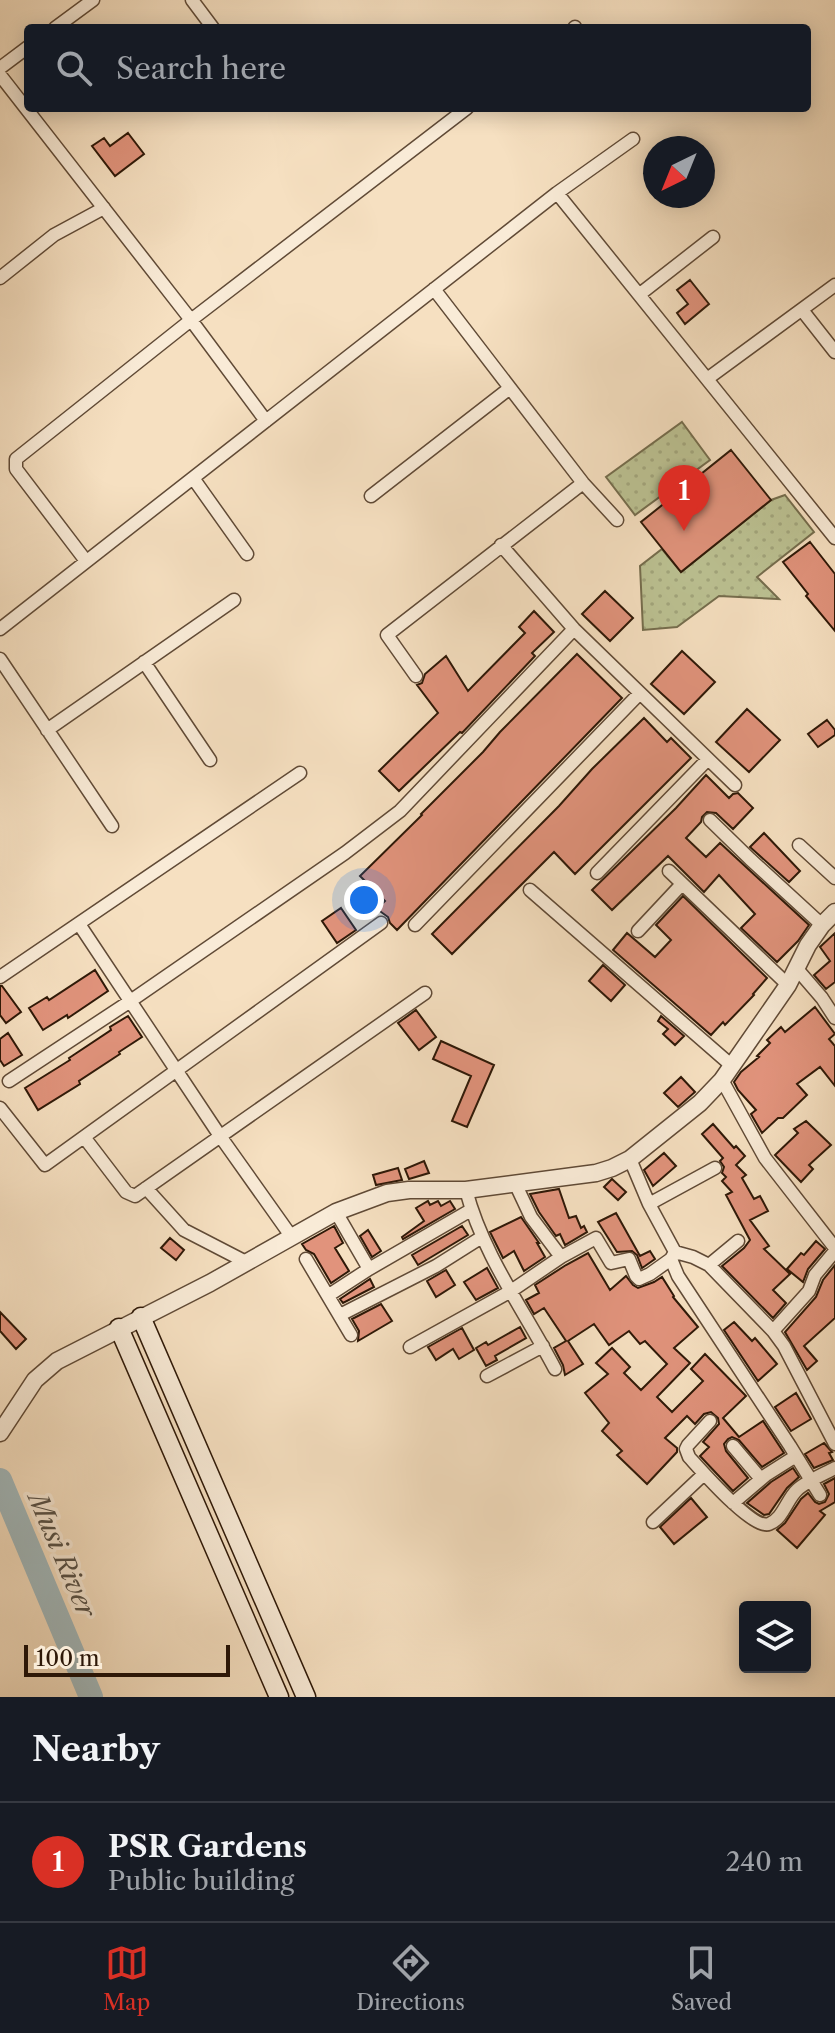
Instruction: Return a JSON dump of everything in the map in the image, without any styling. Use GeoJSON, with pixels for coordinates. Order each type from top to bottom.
{"type":"FeatureCollection","features":[{"type":"Feature","properties":{"kind":"main road"},"geometry":{"type":"LineString","coordinates":[[141,1317],[306,1697]]}},
{"type":"Feature","properties":{"kind":"main road"},"geometry":{"type":"LineString","coordinates":[[119,1328],[279,1697]]}},
{"type":"Feature","properties":{"kind":"street"},"geometry":{"type":"LineString","coordinates":[[60,24],[93,0]]}},
{"type":"Feature","properties":{"kind":"street"},"geometry":{"type":"LineString","coordinates":[[192,0],[210,24]]}},
{"type":"Feature","properties":{"kind":"street"},"geometry":{"type":"LineString","coordinates":[[0,68],[24,50]]}},
{"type":"Feature","properties":{"kind":"street"},"geometry":{"type":"LineString","coordinates":[[0,75],[24,106]]}},
{"type":"Feature","properties":{"kind":"street"},"geometry":{"type":"LineString","coordinates":[[29,112],[266,421]]}},
{"type":"Feature","properties":{"kind":"street"},"geometry":{"type":"LineString","coordinates":[[86,561],[16,469],[16,459],[462,112]]}},
{"type":"Feature","properties":{"kind":"street"},"geometry":{"type":"LineString","coordinates":[[0,629],[557,193],[633,139]]}},
{"type":"Feature","properties":{"kind":"street"},"geometry":{"type":"LineString","coordinates":[[557,193],[835,538]]}},
{"type":"Feature","properties":{"kind":"street"},"geometry":{"type":"LineString","coordinates":[[0,278],[54,235],[104,208]]}},
{"type":"Feature","properties":{"kind":"street"},"geometry":{"type":"LineString","coordinates":[[640,294],[713,237]]}},
{"type":"Feature","properties":{"kind":"street"},"geometry":{"type":"LineString","coordinates":[[707,379],[835,285]]}},
{"type":"Feature","properties":{"kind":"street"},"geometry":{"type":"LineString","coordinates":[[434,289],[583,483],[617,520]]}},
{"type":"Feature","properties":{"kind":"street"},"geometry":{"type":"LineString","coordinates":[[802,310],[835,352]]}},
{"type":"Feature","properties":{"kind":"street"},"geometry":{"type":"LineString","coordinates":[[371,496],[510,388]]}},
{"type":"Feature","properties":{"kind":"street"},"geometry":{"type":"LineString","coordinates":[[193,478],[247,554]]}},
{"type":"Feature","properties":{"kind":"street"},"geometry":{"type":"LineString","coordinates":[[416,676],[387,635],[583,483]]}},
{"type":"Feature","properties":{"kind":"street"},"geometry":{"type":"LineString","coordinates":[[501,545],[574,629],[735,785]]}},
{"type":"Feature","properties":{"kind":"street"},"geometry":{"type":"LineString","coordinates":[[47,730],[234,600]]}},
{"type":"Feature","properties":{"kind":"street"},"geometry":{"type":"LineString","coordinates":[[9,1081],[345,853],[400,811],[574,629]]}},
{"type":"Feature","properties":{"kind":"street"},"geometry":{"type":"LineString","coordinates":[[0,659],[112,826]]}},
{"type":"Feature","properties":{"kind":"street"},"geometry":{"type":"LineString","coordinates":[[144,662],[210,760]]}},
{"type":"Feature","properties":{"kind":"street"},"geometry":{"type":"LineString","coordinates":[[415,925],[640,693]]}},
{"type":"Feature","properties":{"kind":"street"},"geometry":{"type":"LineString","coordinates":[[597,873],[708,759]]}},
{"type":"Feature","properties":{"kind":"street"},"geometry":{"type":"LineString","coordinates":[[0,977],[300,773]]}},
{"type":"Feature","properties":{"kind":"street"},"geometry":{"type":"LineString","coordinates":[[710,820],[822,925]]}},
{"type":"Feature","properties":{"kind":"street"},"geometry":{"type":"LineString","coordinates":[[799,845],[835,878]]}},
{"type":"Feature","properties":{"kind":"street"},"geometry":{"type":"LineString","coordinates":[[669,871],[788,985]]}},
{"type":"Feature","properties":{"kind":"street"},"geometry":{"type":"LineString","coordinates":[[638,931],[682,884]]}},
{"type":"Feature","properties":{"kind":"street"},"geometry":{"type":"LineString","coordinates":[[530,890],[727,1072],[765,1158],[835,1249]]}},
{"type":"Feature","properties":{"kind":"street"},"geometry":{"type":"LineString","coordinates":[[0,1433],[35,1380],[57,1361],[210,1283],[336,1212],[387,1193],[466,1190],[596,1173],[630,1159],[700,1103],[727,1072],[788,985],[808,945],[835,912]]}},
{"type":"Feature","properties":{"kind":"street"},"geometry":{"type":"LineString","coordinates":[[0,1108],[45,1165],[381,923]]}},
{"type":"Feature","properties":{"kind":"street"},"geometry":{"type":"LineString","coordinates":[[79,924],[220,1136],[291,1236]]}},
{"type":"Feature","properties":{"kind":"street"},"geometry":{"type":"LineString","coordinates":[[797,969],[835,1018]]}},
{"type":"Feature","properties":{"kind":"street"},"geometry":{"type":"LineString","coordinates":[[822,998],[835,989]]}},
{"type":"Feature","properties":{"kind":"street"},"geometry":{"type":"LineString","coordinates":[[84,1137],[126,1192],[135,1196],[425,993]]}},
{"type":"Feature","properties":{"kind":"street"},"geometry":{"type":"LineString","coordinates":[[630,1159],[673,1255],[678,1276],[820,1495]]}},
{"type":"Feature","properties":{"kind":"street"},"geometry":{"type":"LineString","coordinates":[[649,1204],[715,1168]]}},
{"type":"Feature","properties":{"kind":"street"},"geometry":{"type":"LineString","coordinates":[[515,1183],[531,1217],[561,1257]]}},
{"type":"Feature","properties":{"kind":"street"},"geometry":{"type":"LineString","coordinates":[[146,1188],[184,1230],[246,1262]]}},
{"type":"Feature","properties":{"kind":"street"},"geometry":{"type":"LineString","coordinates":[[466,1190],[482,1237],[555,1369]]}},
{"type":"Feature","properties":{"kind":"street"},"geometry":{"type":"LineString","coordinates":[[329,1295],[471,1210]]}},
{"type":"Feature","properties":{"kind":"street"},"geometry":{"type":"LineString","coordinates":[[336,1212],[369,1269]]}},
{"type":"Feature","properties":{"kind":"street"},"geometry":{"type":"LineString","coordinates":[[809,1224],[835,1249]]}},
{"type":"Feature","properties":{"kind":"street"},"geometry":{"type":"LineString","coordinates":[[340,1315],[436,1266],[482,1237]]}},
{"type":"Feature","properties":{"kind":"street"},"geometry":{"type":"LineString","coordinates":[[410,1347],[511,1291],[596,1238],[611,1263],[629,1259],[639,1279],[673,1255],[693,1257],[709,1265],[773,1331],[784,1346],[835,1444]]}},
{"type":"Feature","properties":{"kind":"street"},"geometry":{"type":"LineString","coordinates":[[709,1265],[738,1241]]}},
{"type":"Feature","properties":{"kind":"street"},"geometry":{"type":"LineString","coordinates":[[773,1331],[809,1291],[815,1275],[835,1249]]}},
{"type":"Feature","properties":{"kind":"street"},"geometry":{"type":"LineString","coordinates":[[306,1259],[351,1335]]}},
{"type":"Feature","properties":{"kind":"street"},"geometry":{"type":"LineString","coordinates":[[487,1376],[543,1346]]}},
{"type":"Feature","properties":{"kind":"street"},"geometry":{"type":"LineString","coordinates":[[710,1421],[688,1445],[689,1457],[756,1523],[767,1525],[774,1521],[797,1490],[835,1468]]}},
{"type":"Feature","properties":{"kind":"street"},"geometry":{"type":"LineString","coordinates":[[733,1446],[761,1479]]}},
{"type":"Feature","properties":{"kind":"street"},"geometry":{"type":"LineString","coordinates":[[733,1503],[761,1479],[796,1456]]}},
{"type":"Feature","properties":{"kind":"street"},"geometry":{"type":"LineString","coordinates":[[653,1522],[704,1474]]}},
{"type":"Feature","properties":{"kind":"green space"},"geometry":{"type":"Polygon","coordinates":[[[682,422],[710,460],[635,515],[606,477],[682,422]]]}},
{"type":"Feature","properties":{"kind":"green space"},"geometry":{"type":"Polygon","coordinates":[[[785,495],[814,532],[757,577],[779,599],[719,596],[677,627],[643,630],[640,566],[662,549],[681,572],[771,500],[785,495]]]}},
{"type":"Feature","properties":{"kind":"building"},"geometry":{"type":"Polygon","coordinates":[[[128,133],[144,154],[115,176],[92,146],[104,138],[110,146],[128,133]]]}},
{"type":"Feature","properties":{"kind":"building"},"geometry":{"type":"Polygon","coordinates":[[[690,280],[709,304],[685,324],[677,313],[688,304],[677,290],[690,280]]]}},
{"type":"Feature","properties":{"kind":"building"},"geometry":{"type":"Polygon","coordinates":[[[731,450],[771,500],[681,572],[641,522],[731,450]]]}},
{"type":"Feature","properties":{"kind":"building"},"geometry":{"type":"Polygon","coordinates":[[[810,542],[835,574],[835,631],[783,562],[810,542]]]}},
{"type":"Feature","properties":{"kind":"building"},"geometry":{"type":"Polygon","coordinates":[[[605,591],[633,618],[610,641],[582,614],[605,591]]]}},
{"type":"Feature","properties":{"kind":"building"},"geometry":{"type":"Polygon","coordinates":[[[534,611],[554,632],[462,733],[399,791],[379,771],[438,713],[417,685],[422,683],[425,674],[446,656],[468,691],[525,633],[519,627],[534,611]]]}},
{"type":"Feature","properties":{"kind":"building"},"geometry":{"type":"Polygon","coordinates":[[[682,651],[715,682],[684,714],[651,684],[682,651]]]}},
{"type":"Feature","properties":{"kind":"building"},"geometry":{"type":"Polygon","coordinates":[[[577,654],[622,698],[397,930],[388,917],[377,909],[385,901],[360,876],[577,654]]]}},
{"type":"Feature","properties":{"kind":"building"},"geometry":{"type":"Polygon","coordinates":[[[747,709],[780,740],[749,772],[716,742],[747,709]]]}},
{"type":"Feature","properties":{"kind":"building"},"geometry":{"type":"Polygon","coordinates":[[[644,718],[667,742],[671,738],[691,758],[575,874],[554,852],[452,954],[432,934],[644,718]]]}},
{"type":"Feature","properties":{"kind":"building"},"geometry":{"type":"Polygon","coordinates":[[[827,720],[835,735],[818,747],[808,734],[827,720]]]}},
{"type":"Feature","properties":{"kind":"building"},"geometry":{"type":"Polygon","coordinates":[[[706,775],[729,798],[738,793],[753,808],[733,829],[716,813],[707,812],[686,838],[706,857],[720,843],[809,925],[777,962],[741,928],[755,914],[719,875],[704,892],[668,856],[612,910],[592,890],[706,775]]]}},
{"type":"Feature","properties":{"kind":"building"},"geometry":{"type":"Polygon","coordinates":[[[764,833],[800,871],[789,882],[750,847],[764,833]]]}},
{"type":"Feature","properties":{"kind":"building"},"geometry":{"type":"Polygon","coordinates":[[[683,896],[767,978],[725,1025],[723,1022],[711,1035],[613,950],[627,933],[655,957],[671,940],[656,925],[683,896]]]}},
{"type":"Feature","properties":{"kind":"building"},"geometry":{"type":"Polygon","coordinates":[[[341,908],[356,930],[337,943],[322,921],[341,908]]]}},
{"type":"Feature","properties":{"kind":"building"},"geometry":{"type":"Polygon","coordinates":[[[835,933],[835,982],[826,989],[814,975],[830,961],[820,947],[835,933]]]}},
{"type":"Feature","properties":{"kind":"building"},"geometry":{"type":"Polygon","coordinates":[[[603,965],[625,985],[611,1001],[589,981],[603,965]]]}},
{"type":"Feature","properties":{"kind":"building"},"geometry":{"type":"Polygon","coordinates":[[[95,970],[108,991],[68,1018],[67,1015],[43,1030],[29,1008],[47,997],[49,1000],[95,970]]]}},
{"type":"Feature","properties":{"kind":"building"},"geometry":{"type":"Polygon","coordinates":[[[0,986],[21,1012],[6,1023],[0,1015],[0,986]]]}},
{"type":"Feature","properties":{"kind":"building"},"geometry":{"type":"Polygon","coordinates":[[[815,1007],[835,1034],[829,1039],[835,1046],[835,1086],[820,1067],[797,1084],[807,1095],[762,1133],[751,1114],[756,1110],[734,1082],[759,1057],[770,1043],[767,1040],[781,1027],[785,1032],[815,1007]]]}},
{"type":"Feature","properties":{"kind":"building"},"geometry":{"type":"Polygon","coordinates":[[[416,1010],[436,1037],[419,1050],[398,1023],[416,1010]]]}},
{"type":"Feature","properties":{"kind":"building"},"geometry":{"type":"Polygon","coordinates":[[[128,1016],[142,1037],[79,1081],[80,1084],[38,1110],[25,1088],[70,1060],[128,1016]]]}},
{"type":"Feature","properties":{"kind":"building"},"geometry":{"type":"Polygon","coordinates":[[[661,1016],[684,1036],[675,1045],[663,1034],[668,1029],[658,1021],[661,1016]]]}},
{"type":"Feature","properties":{"kind":"building"},"geometry":{"type":"Polygon","coordinates":[[[8,1033],[22,1055],[4,1066],[0,1060],[0,1039],[8,1033]]]}},
{"type":"Feature","properties":{"kind":"building"},"geometry":{"type":"Polygon","coordinates":[[[441,1041],[494,1065],[467,1127],[452,1121],[471,1076],[433,1059],[441,1041]]]}},
{"type":"Feature","properties":{"kind":"building"},"geometry":{"type":"Polygon","coordinates":[[[681,1077],[695,1092],[678,1107],[664,1093],[681,1077]]]}},
{"type":"Feature","properties":{"kind":"building"},"geometry":{"type":"Polygon","coordinates":[[[806,1121],[831,1145],[809,1165],[813,1169],[801,1182],[775,1155],[798,1133],[794,1129],[806,1121]]]}},
{"type":"Feature","properties":{"kind":"building"},"geometry":{"type":"Polygon","coordinates":[[[713,1124],[745,1156],[736,1165],[746,1175],[742,1178],[754,1199],[760,1196],[768,1211],[750,1220],[769,1246],[764,1249],[790,1274],[773,1290],[786,1303],[773,1318],[722,1266],[750,1240],[726,1195],[732,1192],[722,1181],[726,1177],[720,1161],[723,1158],[702,1134],[713,1124]]]}},
{"type":"Feature","properties":{"kind":"building"},"geometry":{"type":"Polygon","coordinates":[[[664,1153],[676,1166],[653,1186],[644,1170],[664,1153]]]}},
{"type":"Feature","properties":{"kind":"building"},"geometry":{"type":"Polygon","coordinates":[[[424,1161],[429,1173],[409,1179],[405,1169],[424,1161]]]}},
{"type":"Feature","properties":{"kind":"building"},"geometry":{"type":"Polygon","coordinates":[[[398,1168],[402,1180],[376,1185],[373,1175],[398,1168]]]}},
{"type":"Feature","properties":{"kind":"building"},"geometry":{"type":"Polygon","coordinates":[[[612,1179],[626,1192],[618,1200],[604,1187],[612,1179]]]}},
{"type":"Feature","properties":{"kind":"building"},"geometry":{"type":"Polygon","coordinates":[[[559,1189],[569,1218],[576,1216],[581,1228],[584,1226],[587,1232],[565,1245],[560,1234],[556,1236],[539,1212],[530,1194],[559,1189]]]}},
{"type":"Feature","properties":{"kind":"building"},"geometry":{"type":"Polygon","coordinates":[[[428,1201],[430,1205],[438,1201],[441,1206],[450,1201],[455,1209],[403,1239],[424,1221],[416,1208],[428,1201]]]}},
{"type":"Feature","properties":{"kind":"building"},"geometry":{"type":"Polygon","coordinates":[[[616,1213],[640,1256],[650,1251],[655,1259],[642,1268],[632,1251],[617,1252],[598,1222],[616,1213]]]}},
{"type":"Feature","properties":{"kind":"building"},"geometry":{"type":"Polygon","coordinates":[[[521,1217],[545,1257],[524,1271],[514,1251],[503,1258],[490,1232],[521,1217]]]}},
{"type":"Feature","properties":{"kind":"building"},"geometry":{"type":"Polygon","coordinates":[[[334,1226],[343,1243],[335,1248],[349,1271],[331,1283],[314,1254],[302,1244],[334,1226]]]}},
{"type":"Feature","properties":{"kind":"building"},"geometry":{"type":"Polygon","coordinates":[[[462,1226],[468,1235],[418,1265],[412,1255],[462,1226]]]}},
{"type":"Feature","properties":{"kind":"building"},"geometry":{"type":"Polygon","coordinates":[[[368,1230],[381,1251],[372,1257],[360,1236],[368,1230]]]}},
{"type":"Feature","properties":{"kind":"building"},"geometry":{"type":"Polygon","coordinates":[[[170,1238],[184,1250],[176,1260],[161,1248],[170,1238]]]}},
{"type":"Feature","properties":{"kind":"building"},"geometry":{"type":"Polygon","coordinates":[[[816,1241],[825,1249],[808,1269],[803,1282],[787,1269],[816,1241]]]}},
{"type":"Feature","properties":{"kind":"building"},"geometry":{"type":"Polygon","coordinates":[[[588,1253],[610,1290],[626,1276],[638,1288],[662,1277],[673,1297],[698,1327],[674,1348],[690,1363],[657,1397],[672,1412],[703,1381],[691,1369],[705,1354],[746,1396],[723,1418],[739,1437],[763,1421],[784,1453],[762,1467],[739,1440],[728,1439],[724,1444],[726,1451],[748,1478],[733,1491],[700,1456],[709,1447],[703,1442],[719,1424],[718,1418],[711,1412],[704,1414],[695,1424],[687,1416],[665,1438],[677,1448],[677,1452],[647,1484],[617,1455],[622,1451],[602,1431],[609,1423],[585,1393],[608,1374],[596,1363],[612,1348],[630,1367],[624,1373],[641,1390],[667,1364],[645,1341],[640,1344],[629,1331],[609,1345],[594,1324],[568,1341],[583,1364],[565,1375],[554,1348],[566,1341],[544,1308],[534,1314],[526,1300],[539,1293],[535,1285],[588,1253]]]}},
{"type":"Feature","properties":{"kind":"building"},"geometry":{"type":"Polygon","coordinates":[[[835,1265],[835,1318],[804,1346],[817,1361],[807,1370],[785,1332],[816,1297],[823,1280],[835,1265]]]}},
{"type":"Feature","properties":{"kind":"building"},"geometry":{"type":"Polygon","coordinates":[[[487,1268],[498,1288],[476,1300],[464,1282],[487,1268]]]}},
{"type":"Feature","properties":{"kind":"building"},"geometry":{"type":"Polygon","coordinates":[[[446,1270],[455,1285],[436,1297],[427,1281],[446,1270]]]}},
{"type":"Feature","properties":{"kind":"building"},"geometry":{"type":"Polygon","coordinates":[[[370,1279],[374,1287],[343,1303],[340,1299],[370,1279]]]}},
{"type":"Feature","properties":{"kind":"building"},"geometry":{"type":"Polygon","coordinates":[[[381,1304],[392,1321],[358,1341],[359,1331],[352,1319],[381,1304]]]}},
{"type":"Feature","properties":{"kind":"building"},"geometry":{"type":"Polygon","coordinates":[[[0,1312],[26,1339],[16,1349],[0,1331],[0,1312]]]}},
{"type":"Feature","properties":{"kind":"building"},"geometry":{"type":"Polygon","coordinates":[[[734,1322],[752,1341],[755,1338],[777,1364],[758,1381],[724,1330],[734,1322]]]}},
{"type":"Feature","properties":{"kind":"building"},"geometry":{"type":"Polygon","coordinates":[[[520,1327],[526,1338],[495,1356],[497,1360],[486,1366],[476,1348],[486,1342],[488,1345],[520,1327]]]}},
{"type":"Feature","properties":{"kind":"building"},"geometry":{"type":"Polygon","coordinates":[[[462,1328],[474,1350],[459,1359],[453,1349],[436,1360],[428,1347],[462,1328]]]}},
{"type":"Feature","properties":{"kind":"building"},"geometry":{"type":"Polygon","coordinates":[[[796,1393],[811,1419],[791,1431],[775,1407],[796,1393]]]}},
{"type":"Feature","properties":{"kind":"building"},"geometry":{"type":"Polygon","coordinates":[[[824,1443],[832,1452],[829,1453],[833,1460],[814,1468],[805,1454],[824,1443]]]}},
{"type":"Feature","properties":{"kind":"building"},"geometry":{"type":"Polygon","coordinates":[[[793,1468],[799,1477],[769,1514],[764,1515],[747,1503],[771,1482],[793,1468]]]}},
{"type":"Feature","properties":{"kind":"building"},"geometry":{"type":"Polygon","coordinates":[[[835,1478],[835,1502],[820,1511],[825,1515],[797,1548],[777,1530],[808,1493],[815,1502],[825,1502],[829,1494],[824,1484],[835,1478]]]}},
{"type":"Feature","properties":{"kind":"building"},"geometry":{"type":"Polygon","coordinates":[[[691,1498],[707,1517],[674,1544],[660,1527],[691,1498]]]}},
{"type":"Feature","properties":{"kind":"waterway","name":"Musi River"},"geometry":{"type":"LineString","coordinates":[[0,1480],[91,1697]]}},
{"type":"Feature","properties":{"kind":"place","name":"PSR Gardens"},"geometry":{"type":"Point","coordinates":[684,531]}}]}
